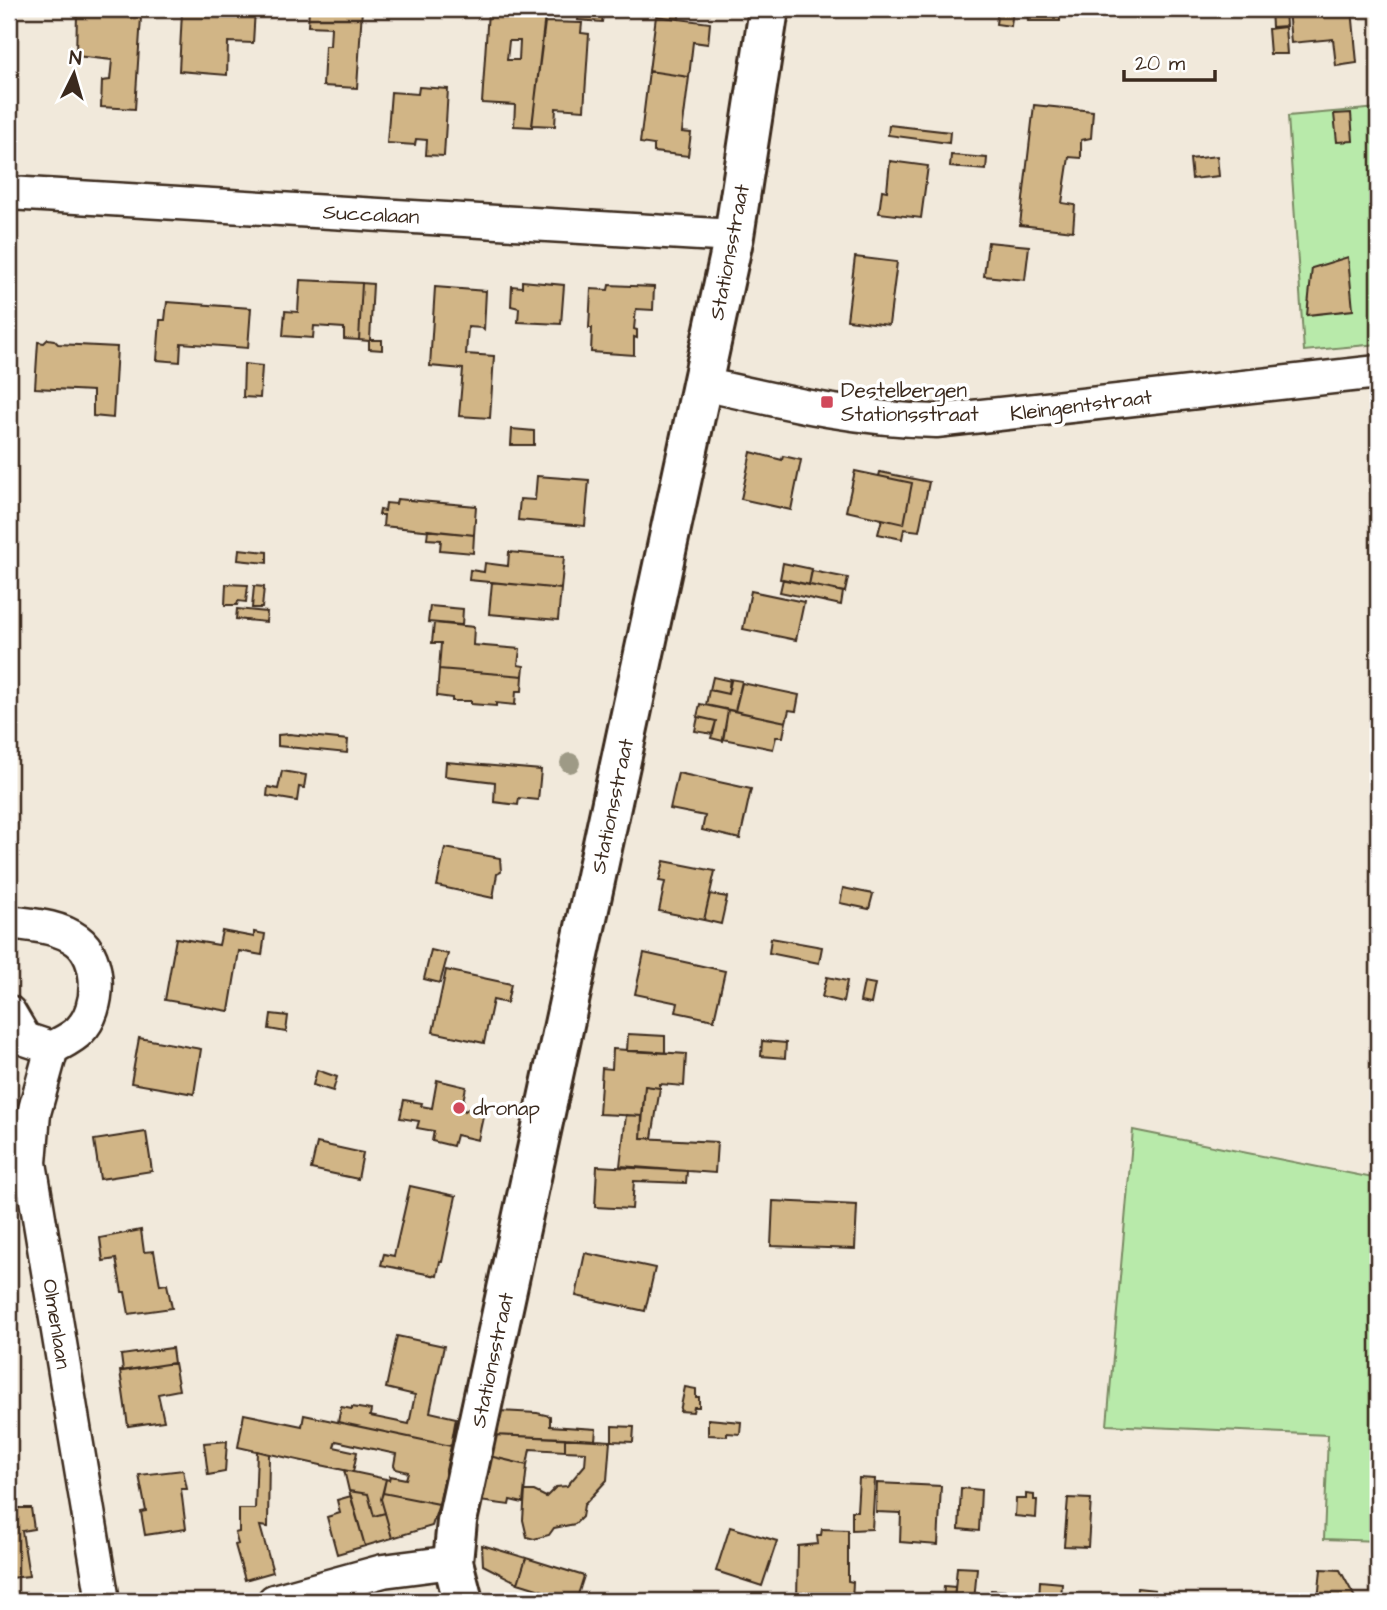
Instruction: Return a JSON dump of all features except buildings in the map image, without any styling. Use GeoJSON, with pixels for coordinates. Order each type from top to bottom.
{"type":"FeatureCollection","features":[{"type":"Feature","properties":{"kind":"street","name":"Stationsstraat"},"geometry":{"type":"LineString","coordinates":[[463,1601],[453,1562],[457,1521],[734,236],[769,9]]}},
{"type":"Feature","properties":{"kind":"street","name":"Succalaan"},"geometry":{"type":"LineString","coordinates":[[9,193],[734,236]]}},
{"type":"Feature","properties":{"kind":"street","name":"Kleingentstraat"},"geometry":{"type":"LineString","coordinates":[[703,384],[826,411],[891,420],[936,421],[1378,372]]}},
{"type":"Feature","properties":{"kind":"street"},"geometry":{"type":"LineString","coordinates":[[9,922],[60,930],[77,939],[88,949],[95,975],[89,1018],[79,1032],[52,1048],[25,1039],[9,1012]]}},
{"type":"Feature","properties":{"kind":"street","name":"Olmenlaan"},"geometry":{"type":"LineString","coordinates":[[52,1048],[34,1113],[30,1163],[103,1601]]}},
{"type":"Feature","properties":{"kind":"street"},"geometry":{"type":"LineString","coordinates":[[274,1601],[383,1571],[453,1562]]}},
{"type":"Feature","properties":{"kind":"green space"},"geometry":{"type":"Polygon","coordinates":[[[1378,108],[1378,344],[1304,351],[1288,116],[1378,108]]]}},
{"type":"Feature","properties":{"kind":"green space"},"geometry":{"type":"Polygon","coordinates":[[[1133,1130],[1378,1179],[1378,1541],[1324,1539],[1328,1435],[1107,1425],[1133,1130]]]}},
{"type":"Feature","properties":{"kind":"place","name":"Destelbergen Stationsstraat"},"geometry":{"type":"Point","coordinates":[827,402]}},
{"type":"Feature","properties":{"kind":"place","name":"dronap"},"geometry":{"type":"Point","coordinates":[459,1108]}}]}
